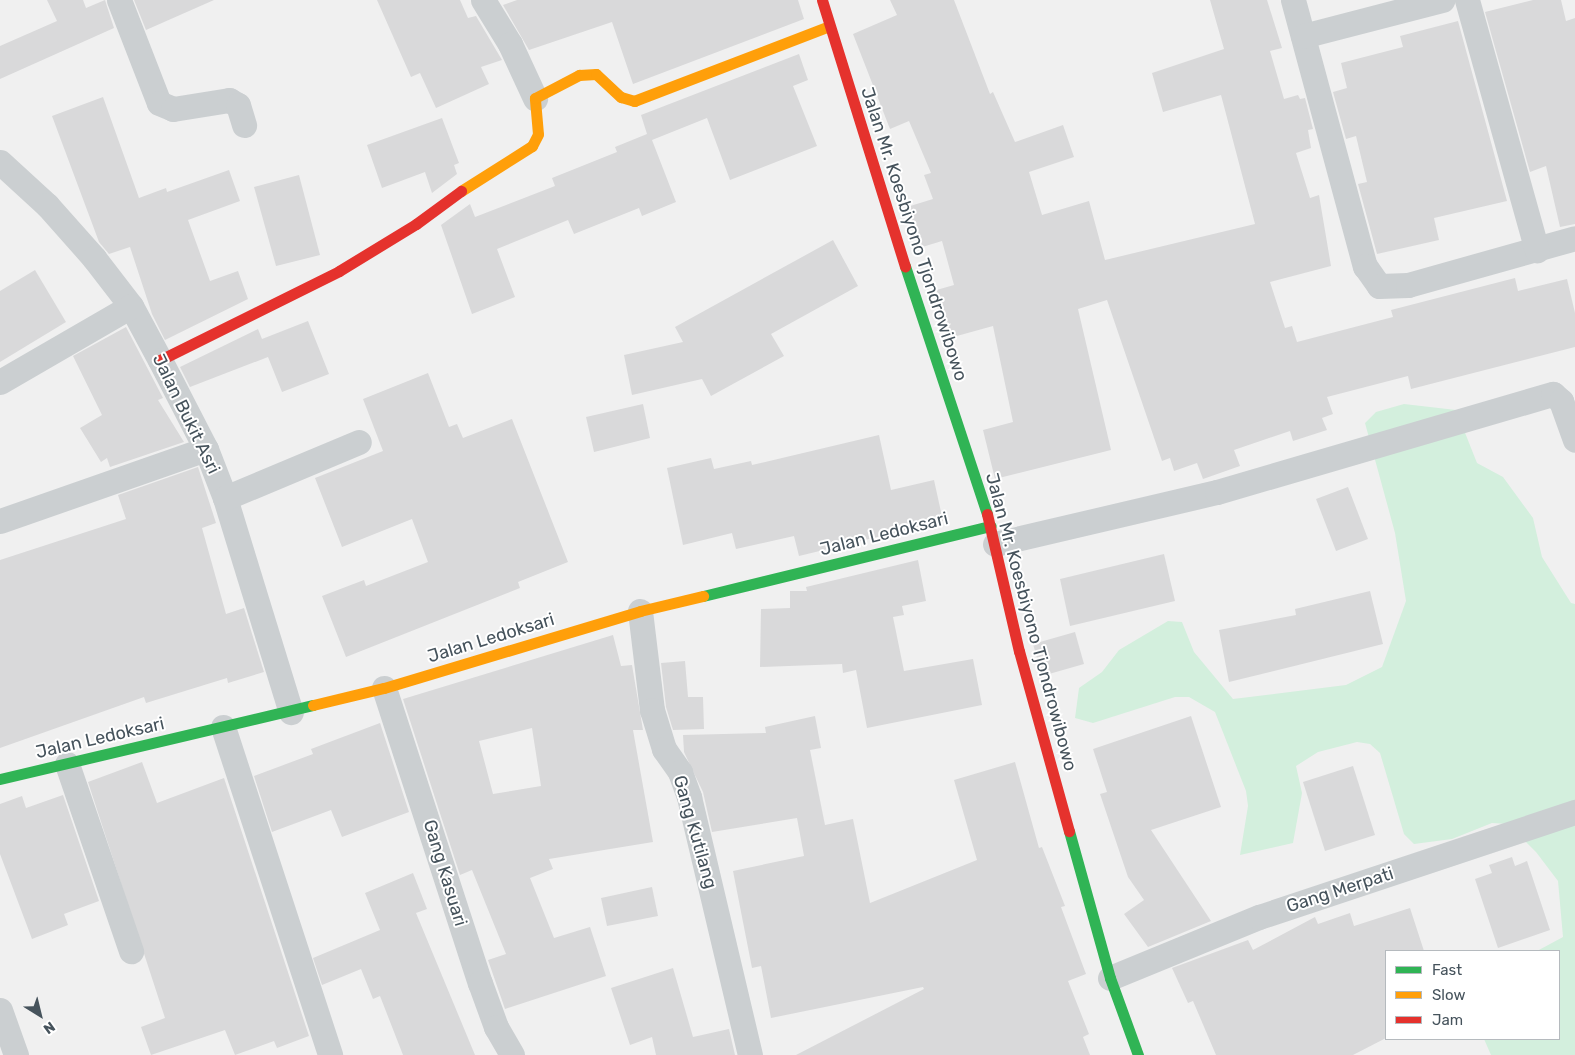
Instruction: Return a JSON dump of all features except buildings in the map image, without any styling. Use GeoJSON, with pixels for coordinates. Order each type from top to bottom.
{"type":"FeatureCollection","features":[{"type":"Feature","properties":{"kind":"street"},"geometry":{"type":"LineString","coordinates":[[119,0],[159,103],[173,109],[229,100],[238,105],[244,125]]}},
{"type":"Feature","properties":{"kind":"street"},"geometry":{"type":"LineString","coordinates":[[160,360],[340,271],[416,224],[488,171],[532,146],[538,134],[535,98],[510,44],[482,0]]}},
{"type":"Feature","properties":{"kind":"street","name":"Jalan Mr. Koesbiyono Tjondrowibowo"},"geometry":{"type":"LineString","coordinates":[[822,0],[858,123],[993,535],[1020,652],[1110,978],[1138,1055]]}},
{"type":"Feature","properties":{"kind":"street"},"geometry":{"type":"LineString","coordinates":[[1293,0],[1365,266],[1379,286],[1408,285],[1575,238]]}},
{"type":"Feature","properties":{"kind":"street"},"geometry":{"type":"LineString","coordinates":[[1303,36],[1442,0]]}},
{"type":"Feature","properties":{"kind":"street"},"geometry":{"type":"LineString","coordinates":[[1467,0],[1537,250]]}},
{"type":"Feature","properties":{"kind":"street"},"geometry":{"type":"LineString","coordinates":[[535,98],[579,74],[596,74],[621,97],[634,101],[829,26]]}},
{"type":"Feature","properties":{"kind":"street","name":"Jalan Bukit Asri"},"geometry":{"type":"LineString","coordinates":[[0,162],[47,205],[94,258],[131,306],[160,360],[206,449],[226,498],[291,712]]}},
{"type":"Feature","properties":{"kind":"street"},"geometry":{"type":"LineString","coordinates":[[0,382],[131,306]]}},
{"type":"Feature","properties":{"kind":"street"},"geometry":{"type":"LineString","coordinates":[[993,535],[1217,492],[1553,394],[1562,402],[1575,440]]}},
{"type":"Feature","properties":{"kind":"street"},"geometry":{"type":"LineString","coordinates":[[226,498],[359,442]]}},
{"type":"Feature","properties":{"kind":"street"},"geometry":{"type":"LineString","coordinates":[[0,521],[206,449]]}},
{"type":"Feature","properties":{"kind":"street","name":"Jalan Ledoksari"},"geometry":{"type":"LineString","coordinates":[[0,779],[291,712],[384,688],[640,612],[993,535]]}},
{"type":"Feature","properties":{"kind":"street","name":"Gang Kutilang"},"geometry":{"type":"LineString","coordinates":[[640,612],[652,710],[664,749],[680,772],[689,797],[750,1055]]}},
{"type":"Feature","properties":{"kind":"street","name":"Gang Kasuari"},"geometry":{"type":"LineString","coordinates":[[384,688],[480,983],[496,1027],[512,1055]]}},
{"type":"Feature","properties":{"kind":"street"},"geometry":{"type":"LineString","coordinates":[[222,727],[330,1055]]}},
{"type":"Feature","properties":{"kind":"street"},"geometry":{"type":"LineString","coordinates":[[67,764],[131,952]]}},
{"type":"Feature","properties":{"kind":"street","name":"Gang Merpati"},"geometry":{"type":"LineString","coordinates":[[1110,978],[1259,917],[1575,812]]}},
{"type":"Feature","properties":{"kind":"street"},"geometry":{"type":"LineString","coordinates":[[0,1010],[16,1055]]}},
{"type":"Feature","properties":{"kind":"green space"},"geometry":{"type":"Polygon","coordinates":[[[1404,404],[1456,410],[1477,463],[1503,477],[1533,518],[1542,557],[1571,603],[1575,604],[1575,1055],[1491,1055],[1484,1040],[1560,1040],[1560,950],[1539,950],[1563,937],[1558,881],[1536,852],[1508,824],[1492,823],[1452,839],[1414,844],[1404,834],[1380,753],[1370,744],[1357,742],[1318,752],[1296,766],[1302,793],[1293,843],[1240,855],[1248,806],[1246,791],[1215,712],[1189,697],[1175,697],[1093,723],[1075,718],[1079,688],[1102,672],[1119,650],[1168,621],[1182,622],[1194,652],[1233,699],[1346,685],[1382,667],[1406,601],[1395,533],[1365,423],[1376,412],[1404,404]]]}},
{"type":"Feature","properties":{"kind":"traffic: fast"},"geometry":{"type":"LineString","coordinates":[[905,266],[987,514]]}},
{"type":"Feature","properties":{"kind":"traffic: fast"},"geometry":{"type":"LineString","coordinates":[[703,596],[991,526]]}},
{"type":"Feature","properties":{"kind":"traffic: fast"},"geometry":{"type":"LineString","coordinates":[[0,779],[313,705]]}},
{"type":"Feature","properties":{"kind":"traffic: fast"},"geometry":{"type":"LineString","coordinates":[[1069,831],[1110,978],[1138,1055]]}},
{"type":"Feature","properties":{"kind":"traffic: slow"},"geometry":{"type":"LineString","coordinates":[[461,191],[532,146],[538,134],[535,98],[579,75],[596,74],[621,97],[634,101],[829,26]]}},
{"type":"Feature","properties":{"kind":"traffic: slow"},"geometry":{"type":"LineString","coordinates":[[313,705],[384,688],[640,611],[703,596]]}},
{"type":"Feature","properties":{"kind":"traffic: jam"},"geometry":{"type":"LineString","coordinates":[[822,0],[905,266]]}},
{"type":"Feature","properties":{"kind":"traffic: jam"},"geometry":{"type":"LineString","coordinates":[[160,360],[339,271],[416,224],[461,191]]}},
{"type":"Feature","properties":{"kind":"traffic: jam"},"geometry":{"type":"LineString","coordinates":[[987,514],[1019,651],[1069,831]]}}]}
